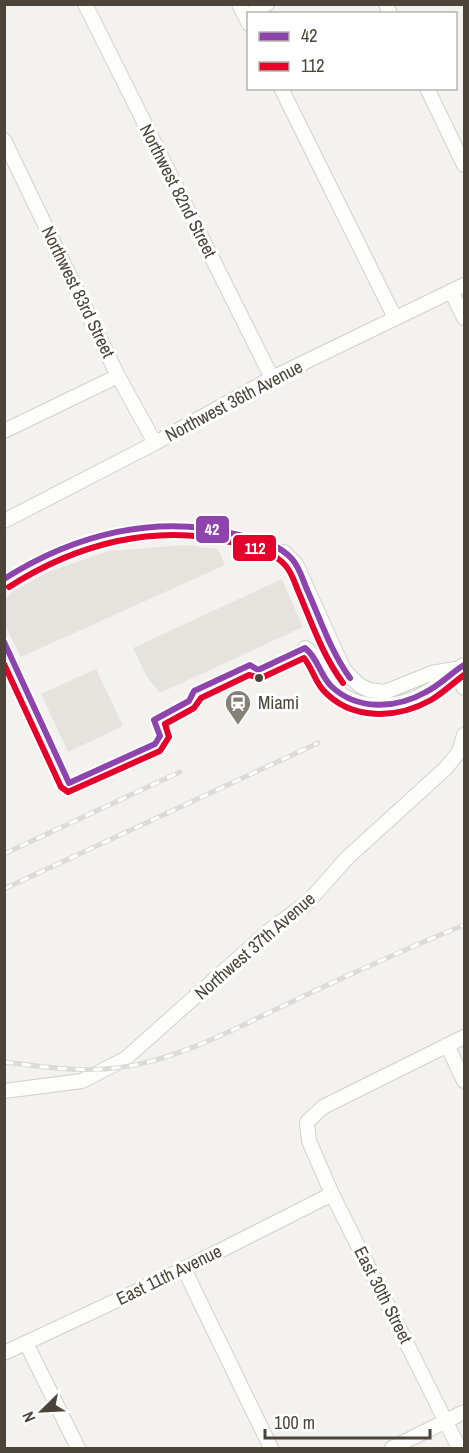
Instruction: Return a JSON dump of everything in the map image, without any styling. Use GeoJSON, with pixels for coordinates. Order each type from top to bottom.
{"type":"FeatureCollection","features":[{"type":"Feature","properties":{"kind":"street","name":"Northwest 82nd Street"},"geometry":{"type":"LineString","coordinates":[[85,4],[272,378]]}},
{"type":"Feature","properties":{"kind":"street"},"geometry":{"type":"LineString","coordinates":[[252,12],[267,4]]}},
{"type":"Feature","properties":{"kind":"street"},"geometry":{"type":"LineString","coordinates":[[282,90],[394,318]]}},
{"type":"Feature","properties":{"kind":"street"},"geometry":{"type":"LineString","coordinates":[[428,90],[465,165]]}},
{"type":"Feature","properties":{"kind":"street","name":"Northwest 83rd Street"},"geometry":{"type":"LineString","coordinates":[[4,140],[118,376],[155,443]]}},
{"type":"Feature","properties":{"kind":"street","name":"Northwest 36th Avenue"},"geometry":{"type":"LineString","coordinates":[[4,521],[155,443],[272,378],[465,285]]}},
{"type":"Feature","properties":{"kind":"street"},"geometry":{"type":"LineString","coordinates":[[451,291],[465,318]]}},
{"type":"Feature","properties":{"kind":"street"},"geometry":{"type":"LineString","coordinates":[[5,429],[118,376]]}},
{"type":"Feature","properties":{"kind":"street"},"geometry":{"type":"LineString","coordinates":[[284,552],[296,564],[344,670],[359,685],[369,690],[385,692],[432,673],[460,667]]}},
{"type":"Feature","properties":{"kind":"street"},"geometry":{"type":"LineString","coordinates":[[305,648],[313,654],[323,674],[334,688],[352,700],[369,706],[387,706],[403,702],[437,686],[460,667]]}},
{"type":"Feature","properties":{"kind":"street"},"geometry":{"type":"LineString","coordinates":[[460,667],[465,688]]}},
{"type":"Feature","properties":{"kind":"street","name":"Northwest 37th Avenue"},"geometry":{"type":"LineString","coordinates":[[4,1091],[82,1082],[111,1068],[131,1054],[270,930],[307,903],[348,858],[451,763],[465,735]]}},
{"type":"Feature","properties":{"kind":"street"},"geometry":{"type":"LineString","coordinates":[[465,1037],[447,1045],[465,1081]]}},
{"type":"Feature","properties":{"kind":"street","name":"East 30th Street"},"geometry":{"type":"LineString","coordinates":[[447,1045],[323,1107],[307,1122],[309,1141],[332,1194],[459,1449]]}},
{"type":"Feature","properties":{"kind":"street","name":"East 11th Avenue"},"geometry":{"type":"LineString","coordinates":[[4,1353],[184,1269],[332,1194]]}},
{"type":"Feature","properties":{"kind":"street"},"geometry":{"type":"LineString","coordinates":[[184,1269],[271,1449]]}},
{"type":"Feature","properties":{"kind":"street"},"geometry":{"type":"LineString","coordinates":[[26,1343],[78,1449]]}},
{"type":"Feature","properties":{"kind":"street"},"geometry":{"type":"LineString","coordinates":[[392,1449],[465,1412]]}},
{"type":"Feature","properties":{"kind":"shaded area"},"geometry":{"type":"Polygon","coordinates":[[[184,545],[218,549],[225,565],[21,657],[5,626],[5,600],[12,592],[48,572],[109,551],[184,545]]]}},
{"type":"Feature","properties":{"kind":"shaded area"},"geometry":{"type":"Polygon","coordinates":[[[282,579],[303,627],[160,693],[147,677],[133,648],[282,579]]]}},
{"type":"Feature","properties":{"kind":"shaded area"},"geometry":{"type":"Polygon","coordinates":[[[96,669],[123,726],[68,752],[41,694],[96,669]]]}},
{"type":"Feature","properties":{"kind":"railway"},"geometry":{"type":"LineString","coordinates":[[4,889],[318,743]]}},
{"type":"Feature","properties":{"kind":"railway"},"geometry":{"type":"LineString","coordinates":[[4,854],[180,772]]}},
{"type":"Feature","properties":{"kind":"railway"},"geometry":{"type":"LineString","coordinates":[[4,1062],[64,1069],[108,1069],[165,1057],[206,1042],[464,925]]}},
{"type":"Feature","properties":{"kind":"transit line","name":"42"},"geometry":{"type":"LineString","coordinates":[[4,579],[59,550],[117,532],[147,527],[178,526],[208,529],[268,543],[287,554],[295,563],[332,647],[350,678]]}},
{"type":"Feature","properties":{"kind":"transit line","name":"112"},"geometry":{"type":"LineString","coordinates":[[9,587],[61,559],[118,541],[146,536],[205,537],[255,548],[274,556],[290,571],[313,628],[343,683]]}},
{"type":"Feature","properties":{"kind":"transit line","name":"42"},"geometry":{"type":"LineString","coordinates":[[4,642],[69,783],[155,744],[160,736],[154,720],[189,701],[194,691],[250,665],[258,670],[305,648],[313,657],[327,682],[341,694],[353,700],[377,705],[414,698],[436,686],[464,665]]}},
{"type":"Feature","properties":{"kind":"transit line","name":"112"},"geometry":{"type":"LineString","coordinates":[[4,664],[61,787],[68,792],[160,751],[169,737],[165,724],[194,708],[201,698],[249,675],[261,678],[304,658],[320,686],[334,700],[361,712],[375,714],[404,711],[418,706],[435,697],[464,675]]}},
{"type":"Feature","properties":{"kind":"place","name":"Miami"},"geometry":{"type":"Point","coordinates":[238,726]}}]}
